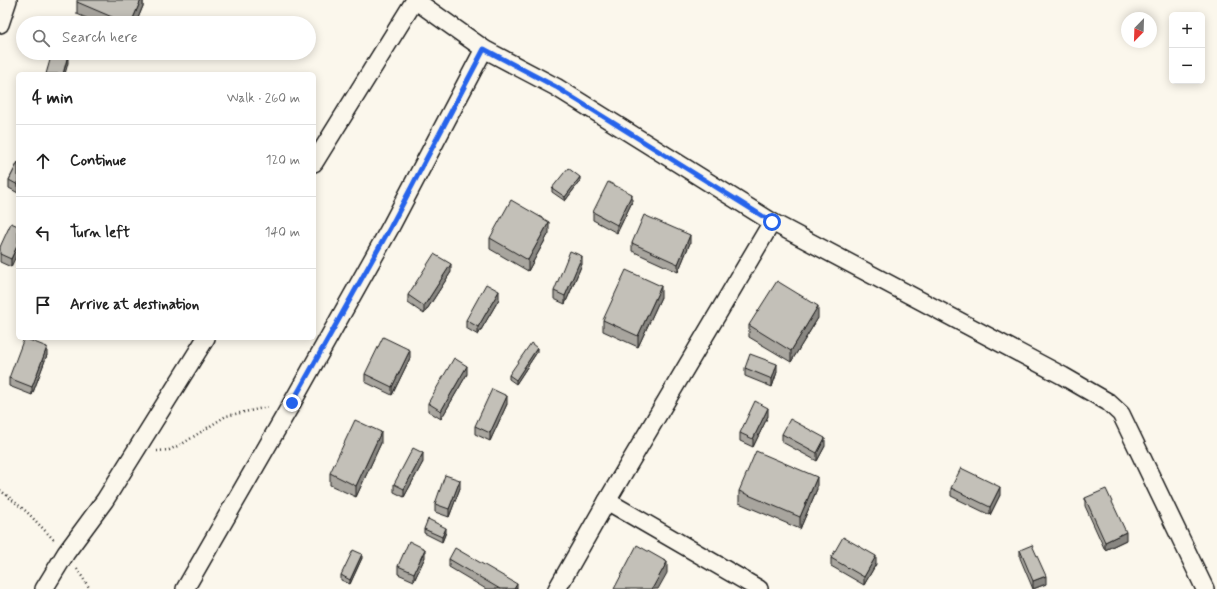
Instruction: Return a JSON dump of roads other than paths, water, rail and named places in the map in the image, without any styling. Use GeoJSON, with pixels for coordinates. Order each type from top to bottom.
{"type":"FeatureCollection","features":[{"type":"Feature","properties":{"kind":"street"},"geometry":{"type":"LineString","coordinates":[[0,24],[8,0]]}},
{"type":"Feature","properties":{"kind":"street"},"geometry":{"type":"LineString","coordinates":[[316,160],[415,0],[484,49],[556,87],[772,222],[1056,372],[1108,402],[1121,414],[1205,589]]}},
{"type":"Feature","properties":{"kind":"street"},"geometry":{"type":"LineString","coordinates":[[185,589],[390,228],[484,49]]}},
{"type":"Feature","properties":{"kind":"street"},"geometry":{"type":"LineString","coordinates":[[557,589],[607,501],[772,222]]}},
{"type":"Feature","properties":{"kind":"street"},"geometry":{"type":"LineString","coordinates":[[44,589],[66,553],[105,500],[135,454],[205,340]]}},
{"type":"Feature","properties":{"kind":"street"},"geometry":{"type":"LineString","coordinates":[[607,501],[759,589]]}}]}
